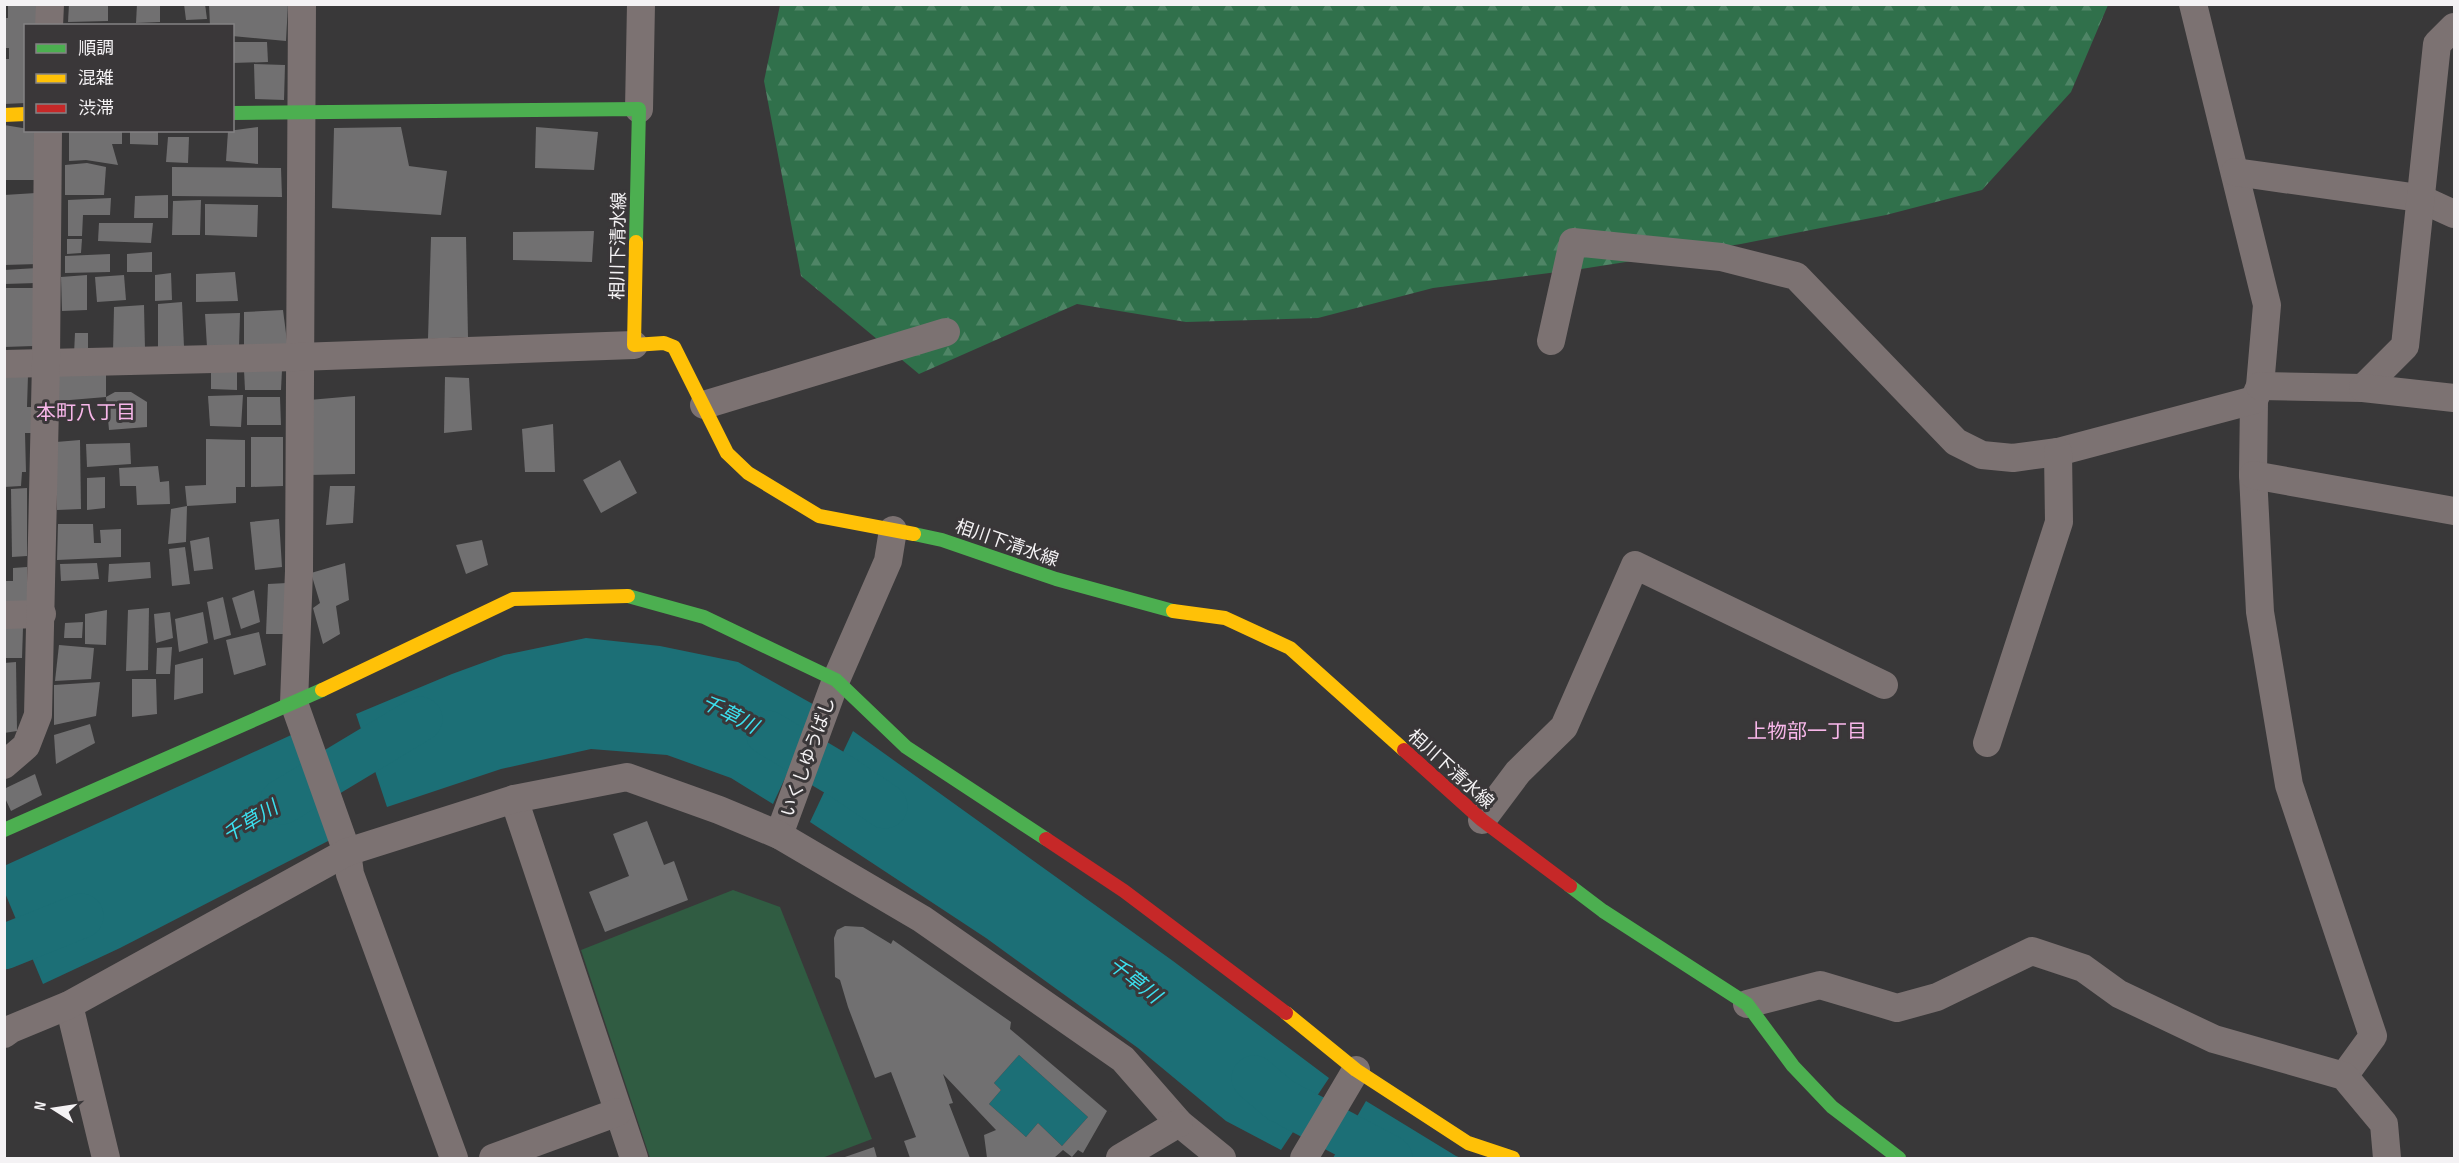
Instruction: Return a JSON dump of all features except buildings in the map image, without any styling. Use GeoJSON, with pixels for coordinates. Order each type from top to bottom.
{"type":"FeatureCollection","features":[{"type":"Feature","properties":{"kind":"main road"},"geometry":{"type":"LineString","coordinates":[[234,113],[639,109]]}},
{"type":"Feature","properties":{"kind":"main road","name":"相川下清水線"},"geometry":{"type":"LineString","coordinates":[[639,109],[634,345],[664,343],[674,347],[726,453],[748,473],[819,516],[942,540],[1056,579],[1162,610],[1225,618],[1290,648],[1482,820],[1603,911],[1747,1004],[1793,1066],[1832,1107],[1899,1158]]}},
{"type":"Feature","properties":{"kind":"main road"},"geometry":{"type":"LineString","coordinates":[[4,115],[24,114]]}},
{"type":"Feature","properties":{"kind":"main road"},"geometry":{"type":"LineString","coordinates":[[4,830],[294,703],[513,599],[626,595],[704,617],[836,680],[906,747],[1124,891],[1287,1013],[1356,1070],[1468,1143],[1513,1158]]}},
{"type":"Feature","properties":{"kind":"street"},"geometry":{"type":"LineString","coordinates":[[49,24],[50,4]]}},
{"type":"Feature","properties":{"kind":"street"},"geometry":{"type":"LineString","coordinates":[[302,4],[298,357],[299,571],[294,703],[346,852],[350,874],[454,1158]]}},
{"type":"Feature","properties":{"kind":"street"},"geometry":{"type":"LineString","coordinates":[[639,109],[641,4]]}},
{"type":"Feature","properties":{"kind":"street"},"geometry":{"type":"LineString","coordinates":[[2193,4],[2267,305],[2257,393],[2253,475],[2260,612],[2289,785],[2373,1036],[2344,1076]]}},
{"type":"Feature","properties":{"kind":"street"},"geometry":{"type":"LineString","coordinates":[[2363,388],[2405,346],[2437,44],[2454,27]]}},
{"type":"Feature","properties":{"kind":"street"},"geometry":{"type":"LineString","coordinates":[[4,765],[26,746],[38,715],[42,614],[48,132]]}},
{"type":"Feature","properties":{"kind":"street"},"geometry":{"type":"LineString","coordinates":[[2235,172],[2419,198],[2454,214]]}},
{"type":"Feature","properties":{"kind":"street"},"geometry":{"type":"LineString","coordinates":[[1551,341],[1573,242],[1721,257],[1790,274],[1801,280],[1956,442],[1982,455],[2013,458],[2058,452],[2257,393],[2363,388],[2454,398]]}},
{"type":"Feature","properties":{"kind":"street"},"geometry":{"type":"LineString","coordinates":[[704,405],[946,332]]}},
{"type":"Feature","properties":{"kind":"street"},"geometry":{"type":"LineString","coordinates":[[4,364],[298,357],[634,345]]}},
{"type":"Feature","properties":{"kind":"street"},"geometry":{"type":"LineString","coordinates":[[1987,742],[2059,522],[2058,452]]}},
{"type":"Feature","properties":{"kind":"street"},"geometry":{"type":"LineString","coordinates":[[2253,475],[2454,511]]}},
{"type":"Feature","properties":{"kind":"street","name":"いくしゆうばし"},"geometry":{"type":"LineString","coordinates":[[779,835],[836,680],[888,561],[893,530]]}},
{"type":"Feature","properties":{"kind":"street"},"geometry":{"type":"LineString","coordinates":[[1482,820],[1518,772],[1564,727],[1635,565],[1884,685]]}},
{"type":"Feature","properties":{"kind":"street"},"geometry":{"type":"LineString","coordinates":[[4,615],[42,614]]}},
{"type":"Feature","properties":{"kind":"street"},"geometry":{"type":"LineString","coordinates":[[7,1024],[69,1005],[346,852],[514,799],[627,777],[719,810],[779,835],[922,919],[1123,1059],[1179,1123],[1222,1158]]}},
{"type":"Feature","properties":{"kind":"street"},"geometry":{"type":"LineString","coordinates":[[514,799],[634,1158]]}},
{"type":"Feature","properties":{"kind":"street"},"geometry":{"type":"LineString","coordinates":[[1747,1004],[1820,986],[1898,1008],[1937,997],[2032,951],[2083,968],[2119,994],[2214,1039],[2344,1076],[2384,1124],[2387,1158]]}},
{"type":"Feature","properties":{"kind":"street"},"geometry":{"type":"LineString","coordinates":[[69,1005],[105,1158]]}},
{"type":"Feature","properties":{"kind":"street"},"geometry":{"type":"LineString","coordinates":[[1304,1158],[1356,1070]]}},
{"type":"Feature","properties":{"kind":"street"},"geometry":{"type":"LineString","coordinates":[[494,1158],[618,1112]]}},
{"type":"Feature","properties":{"kind":"street"},"geometry":{"type":"LineString","coordinates":[[1120,1158],[1179,1123]]}},
{"type":"Feature","properties":{"kind":"green space"},"geometry":{"type":"Polygon","coordinates":[[[780,5],[2108,5],[2071,92],[1982,190],[1886,215],[1741,244],[1581,269],[1433,288],[1318,318],[1186,322],[1077,304],[919,374],[801,276],[764,81],[780,5]]]}},
{"type":"Feature","properties":{"kind":"green space"},"geometry":{"type":"Polygon","coordinates":[[[733,890],[780,907],[872,1139],[822,1158],[650,1158],[581,950],[733,890]]]}},
{"type":"Feature","properties":{"kind":"water"},"geometry":{"type":"Polygon","coordinates":[[[586,638],[660,646],[738,662],[818,707],[773,804],[731,778],[667,755],[591,749],[501,769],[387,807],[356,714],[504,655],[586,638]]]}},
{"type":"Feature","properties":{"kind":"water"},"geometry":{"type":"Polygon","coordinates":[[[300,731],[332,839],[120,948],[43,984],[5,893],[4,866],[300,731]]]}},
{"type":"Feature","properties":{"kind":"water"},"geometry":{"type":"Polygon","coordinates":[[[853,731],[1173,961],[1329,1078],[1281,1150],[1226,1121],[1138,1048],[986,938],[810,822],[853,731]]]}},
{"type":"Feature","properties":{"kind":"water"},"geometry":{"type":"Polygon","coordinates":[[[1019,1055],[1088,1117],[1062,1146],[1038,1123],[1026,1137],[989,1104],[1001,1090],[994,1083],[1019,1055]]]}},
{"type":"Feature","properties":{"kind":"water"},"geometry":{"type":"Polygon","coordinates":[[[1366,1101],[1456,1156],[1461,1158],[1333,1158],[1366,1101]]]}},
{"type":"Feature","properties":{"kind":"waterway","name":"千草川"},"geometry":{"type":"LineString","coordinates":[[282,802],[420,719]]}},
{"type":"Feature","properties":{"kind":"waterway","name":"千草川"},"geometry":{"type":"LineString","coordinates":[[768,733],[842,777],[885,806]]}},
{"type":"Feature","properties":{"kind":"waterway","name":"千草川"},"geometry":{"type":"LineString","coordinates":[[4,947],[81,916]]}},
{"type":"Feature","properties":{"kind":"waterway","name":"千草川"},"geometry":{"type":"LineString","coordinates":[[1254,1078],[1280,1100],[1390,1158]]}},
{"type":"Feature","properties":{"kind":"traffic: fast"},"geometry":{"type":"LineString","coordinates":[[234,113],[639,109],[636,242]]}},
{"type":"Feature","properties":{"kind":"traffic: fast"},"geometry":{"type":"LineString","coordinates":[[914,534],[942,540],[1056,579],[1173,611]]}},
{"type":"Feature","properties":{"kind":"traffic: fast"},"geometry":{"type":"LineString","coordinates":[[628,596],[704,617],[836,680],[906,747],[1046,839]]}},
{"type":"Feature","properties":{"kind":"traffic: fast"},"geometry":{"type":"LineString","coordinates":[[4,830],[322,690]]}},
{"type":"Feature","properties":{"kind":"traffic: fast"},"geometry":{"type":"LineString","coordinates":[[1570,886],[1603,911],[1747,1004],[1793,1066],[1832,1107],[1899,1158]]}},
{"type":"Feature","properties":{"kind":"traffic: slow"},"geometry":{"type":"LineString","coordinates":[[4,115],[24,114]]}},
{"type":"Feature","properties":{"kind":"traffic: slow"},"geometry":{"type":"LineString","coordinates":[[636,242],[634,345],[664,343],[674,347],[727,453],[748,473],[819,516],[914,534]]}},
{"type":"Feature","properties":{"kind":"traffic: slow"},"geometry":{"type":"LineString","coordinates":[[322,690],[513,599],[628,596]]}},
{"type":"Feature","properties":{"kind":"traffic: slow"},"geometry":{"type":"LineString","coordinates":[[1173,611],[1225,618],[1290,648],[1404,750]]}},
{"type":"Feature","properties":{"kind":"traffic: slow"},"geometry":{"type":"LineString","coordinates":[[1286,1013],[1356,1070],[1468,1143],[1513,1158]]}},
{"type":"Feature","properties":{"kind":"traffic: jam"},"geometry":{"type":"LineString","coordinates":[[1404,750],[1482,820],[1570,886]]}},
{"type":"Feature","properties":{"kind":"traffic: jam"},"geometry":{"type":"LineString","coordinates":[[1046,839],[1124,891],[1286,1013]]}},
{"type":"Feature","properties":{"kind":"district","name":"本町八丁目"},"geometry":{"type":"Point","coordinates":[86,412]}},
{"type":"Feature","properties":{"kind":"district","name":"上物部一丁目"},"geometry":{"type":"Point","coordinates":[1807,731]}}]}
